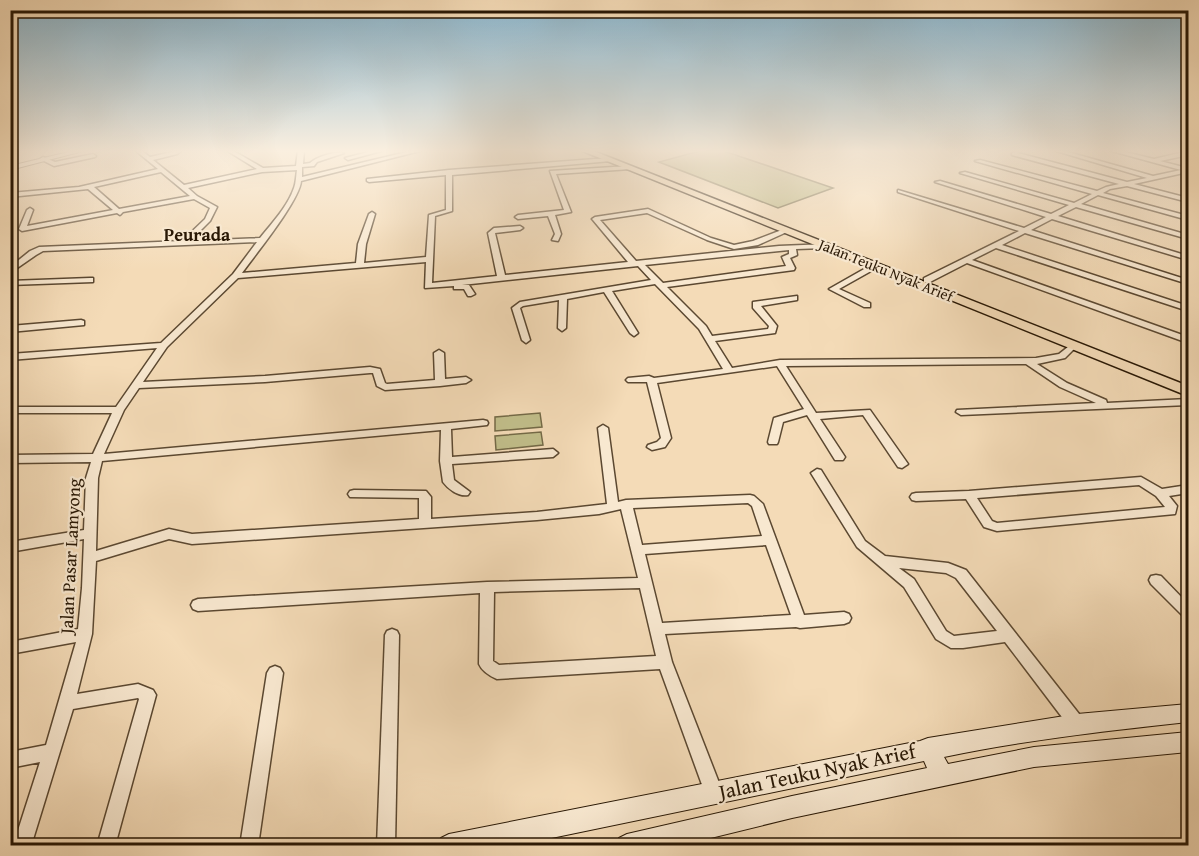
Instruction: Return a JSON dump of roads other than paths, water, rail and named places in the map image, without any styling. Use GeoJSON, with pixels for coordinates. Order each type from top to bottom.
{"type":"FeatureCollection","features":[{"type":"Feature","properties":{"kind":"highway","name":"Jalan Teuku Nyak Arief"},"geometry":{"type":"LineString","coordinates":[[685,190],[1188,391]]}},
{"type":"Feature","properties":{"kind":"highway","name":"Jalan Teuku Nyak Arief"},"geometry":{"type":"LineString","coordinates":[[700,190],[1188,382]]}},
{"type":"Feature","properties":{"kind":"main road","name":"Jalan Teuku Nyak Arief"},"geometry":{"type":"LineString","coordinates":[[449,846],[592,819],[928,748],[1077,724],[1188,713]]}},
{"type":"Feature","properties":{"kind":"main road","name":"Jalan Teuku Nyak Arief"},"geometry":{"type":"LineString","coordinates":[[627,846],[942,774],[1069,753],[1188,742]]}},
{"type":"Feature","properties":{"kind":"main road"},"geometry":{"type":"LineString","coordinates":[[928,748],[942,774]]}},
{"type":"Feature","properties":{"kind":"street"},"geometry":{"type":"LineString","coordinates":[[10,195],[61,190]]}},
{"type":"Feature","properties":{"kind":"street"},"geometry":{"type":"LineString","coordinates":[[93,190],[120,213]]}},
{"type":"Feature","properties":{"kind":"street"},"geometry":{"type":"LineString","coordinates":[[185,242],[214,211],[214,207],[187,190]]}},
{"type":"Feature","properties":{"kind":"street","name":"Jalan Pasar Lamyong"},"geometry":{"type":"LineString","coordinates":[[22,846],[67,703],[85,634],[92,478],[97,458],[119,410],[164,345],[236,276],[295,194],[296,190]]}},
{"type":"Feature","properties":{"kind":"street"},"geometry":{"type":"LineString","coordinates":[[428,286],[432,214],[449,211],[449,190]]}},
{"type":"Feature","properties":{"kind":"street"},"geometry":{"type":"LineString","coordinates":[[518,217],[568,210],[560,190]]}},
{"type":"Feature","properties":{"kind":"street"},"geometry":{"type":"LineString","coordinates":[[964,190],[1188,258]]}},
{"type":"Feature","properties":{"kind":"street"},"geometry":{"type":"LineString","coordinates":[[1022,190],[1188,237]]}},
{"type":"Feature","properties":{"kind":"street"},"geometry":{"type":"LineString","coordinates":[[1087,190],[1188,218]]}},
{"type":"Feature","properties":{"kind":"street"},"geometry":{"type":"LineString","coordinates":[[927,280],[1107,190]]}},
{"type":"Feature","properties":{"kind":"street"},"geometry":{"type":"LineString","coordinates":[[1148,190],[1188,200]]}},
{"type":"Feature","properties":{"kind":"street"},"geometry":{"type":"LineString","coordinates":[[900,191],[1188,282]]}},
{"type":"Feature","properties":{"kind":"street"},"geometry":{"type":"LineString","coordinates":[[30,210],[22,229],[120,213],[195,197]]}},
{"type":"Feature","properties":{"kind":"street"},"geometry":{"type":"LineString","coordinates":[[729,371],[711,339],[660,283],[638,264],[595,219],[648,211],[709,239],[734,247],[744,246],[784,229]]}},
{"type":"Feature","properties":{"kind":"street"},"geometry":{"type":"LineString","coordinates":[[360,264],[362,244],[372,214]]}},
{"type":"Feature","properties":{"kind":"street"},"geometry":{"type":"LineString","coordinates":[[551,214],[558,234],[556,240]]}},
{"type":"Feature","properties":{"kind":"street"},"geometry":{"type":"LineString","coordinates":[[502,279],[491,232],[520,228]]}},
{"type":"Feature","properties":{"kind":"street"},"geometry":{"type":"LineString","coordinates":[[10,270],[42,249],[263,240]]}},
{"type":"Feature","properties":{"kind":"street"},"geometry":{"type":"LineString","coordinates":[[428,286],[792,247],[825,246]]}},
{"type":"Feature","properties":{"kind":"street"},"geometry":{"type":"LineString","coordinates":[[998,246],[1188,309]]}},
{"type":"Feature","properties":{"kind":"street"},"geometry":{"type":"LineString","coordinates":[[526,340],[517,305],[607,290],[791,268],[786,257],[793,255],[792,247]]}},
{"type":"Feature","properties":{"kind":"street"},"geometry":{"type":"LineString","coordinates":[[236,276],[430,259]]}},
{"type":"Feature","properties":{"kind":"street"},"geometry":{"type":"LineString","coordinates":[[966,260],[1188,340]]}},
{"type":"Feature","properties":{"kind":"street"},"geometry":{"type":"LineString","coordinates":[[867,305],[833,289],[876,266]]}},
{"type":"Feature","properties":{"kind":"street"},"geometry":{"type":"LineString","coordinates":[[10,284],[90,280]]}},
{"type":"Feature","properties":{"kind":"street"},"geometry":{"type":"LineString","coordinates":[[428,286],[432,289],[466,287],[471,294]]}},
{"type":"Feature","properties":{"kind":"street"},"geometry":{"type":"LineString","coordinates":[[607,290],[634,333]]}},
{"type":"Feature","properties":{"kind":"street"},"geometry":{"type":"LineString","coordinates":[[562,328],[563,296]]}},
{"type":"Feature","properties":{"kind":"street"},"geometry":{"type":"LineString","coordinates":[[711,339],[772,331],[773,326],[757,309],[756,304],[794,298]]}},
{"type":"Feature","properties":{"kind":"street"},"geometry":{"type":"LineString","coordinates":[[10,330],[81,323]]}},
{"type":"Feature","properties":{"kind":"street"},"geometry":{"type":"LineString","coordinates":[[10,357],[102,348],[164,345]]}},
{"type":"Feature","properties":{"kind":"street"},"geometry":{"type":"LineString","coordinates":[[631,380],[649,379],[652,381],[780,363],[1029,362],[1051,360],[1062,356],[1074,346]]}},
{"type":"Feature","properties":{"kind":"street"},"geometry":{"type":"LineString","coordinates":[[439,353],[440,383]]}},
{"type":"Feature","properties":{"kind":"street"},"geometry":{"type":"LineString","coordinates":[[1029,362],[1053,381],[1072,392],[1108,404]]}},
{"type":"Feature","properties":{"kind":"street"},"geometry":{"type":"LineString","coordinates":[[780,363],[839,458]]}},
{"type":"Feature","properties":{"kind":"street"},"geometry":{"type":"LineString","coordinates":[[137,385],[265,379],[370,370],[377,371],[380,384],[385,387],[466,380]]}},
{"type":"Feature","properties":{"kind":"street"},"geometry":{"type":"LineString","coordinates":[[652,381],[666,438],[661,445],[652,447]]}},
{"type":"Feature","properties":{"kind":"street"},"geometry":{"type":"LineString","coordinates":[[961,412],[1188,402]]}},
{"type":"Feature","properties":{"kind":"street"},"geometry":{"type":"LineString","coordinates":[[10,410],[119,410]]}},
{"type":"Feature","properties":{"kind":"street"},"geometry":{"type":"LineString","coordinates":[[773,442],[778,420],[811,413],[866,412],[902,464]]}},
{"type":"Feature","properties":{"kind":"street"},"geometry":{"type":"LineString","coordinates":[[10,459],[97,458],[483,423]]}},
{"type":"Feature","properties":{"kind":"street"},"geometry":{"type":"LineString","coordinates":[[446,426],[448,480],[464,492]]}},
{"type":"Feature","properties":{"kind":"street"},"geometry":{"type":"LineString","coordinates":[[603,428],[619,506],[638,550],[665,662],[714,793]]}},
{"type":"Feature","properties":{"kind":"street"},"geometry":{"type":"LineString","coordinates":[[446,461],[553,453]]}},
{"type":"Feature","properties":{"kind":"street"},"geometry":{"type":"LineString","coordinates":[[817,473],[861,544],[909,583],[941,635],[951,642],[1008,635]]}},
{"type":"Feature","properties":{"kind":"street"},"geometry":{"type":"LineString","coordinates":[[916,497],[1141,481],[1160,493],[1171,506],[1171,511],[997,527],[988,524],[969,495]]}},
{"type":"Feature","properties":{"kind":"street"},"geometry":{"type":"LineString","coordinates":[[1160,493],[1188,489]]}},
{"type":"Feature","properties":{"kind":"street"},"geometry":{"type":"LineString","coordinates":[[354,494],[422,494],[425,497],[425,522]]}},
{"type":"Feature","properties":{"kind":"street"},"geometry":{"type":"LineString","coordinates":[[89,558],[169,534],[192,539],[537,516],[619,506],[750,499],[757,504],[800,622]]}},
{"type":"Feature","properties":{"kind":"street"},"geometry":{"type":"LineString","coordinates":[[10,547],[89,534]]}},
{"type":"Feature","properties":{"kind":"street"},"geometry":{"type":"LineString","coordinates":[[638,550],[770,540]]}},
{"type":"Feature","properties":{"kind":"street"},"geometry":{"type":"LineString","coordinates":[[882,561],[955,569],[1077,724]]}},
{"type":"Feature","properties":{"kind":"street"},"geometry":{"type":"LineString","coordinates":[[1156,580],[1188,612]]}},
{"type":"Feature","properties":{"kind":"street"},"geometry":{"type":"LineString","coordinates":[[198,605],[487,587],[645,583]]}},
{"type":"Feature","properties":{"kind":"street"},"geometry":{"type":"LineString","coordinates":[[487,587],[486,664],[497,672],[665,662]]}},
{"type":"Feature","properties":{"kind":"street"},"geometry":{"type":"LineString","coordinates":[[657,630],[844,618]]}},
{"type":"Feature","properties":{"kind":"street"},"geometry":{"type":"LineString","coordinates":[[10,648],[85,634]]}},
{"type":"Feature","properties":{"kind":"street"},"geometry":{"type":"LineString","coordinates":[[386,846],[392,635]]}},
{"type":"Feature","properties":{"kind":"street"},"geometry":{"type":"LineString","coordinates":[[249,846],[274,673]]}},
{"type":"Feature","properties":{"kind":"street"},"geometry":{"type":"LineString","coordinates":[[67,703],[138,691],[148,695],[106,846]]}},
{"type":"Feature","properties":{"kind":"street"},"geometry":{"type":"LineString","coordinates":[[10,760],[51,752]]}},
{"type":"Feature","properties":{"kind":"district","name":"Peurada"},"geometry":{"type":"Point","coordinates":[197,234]}}]}
